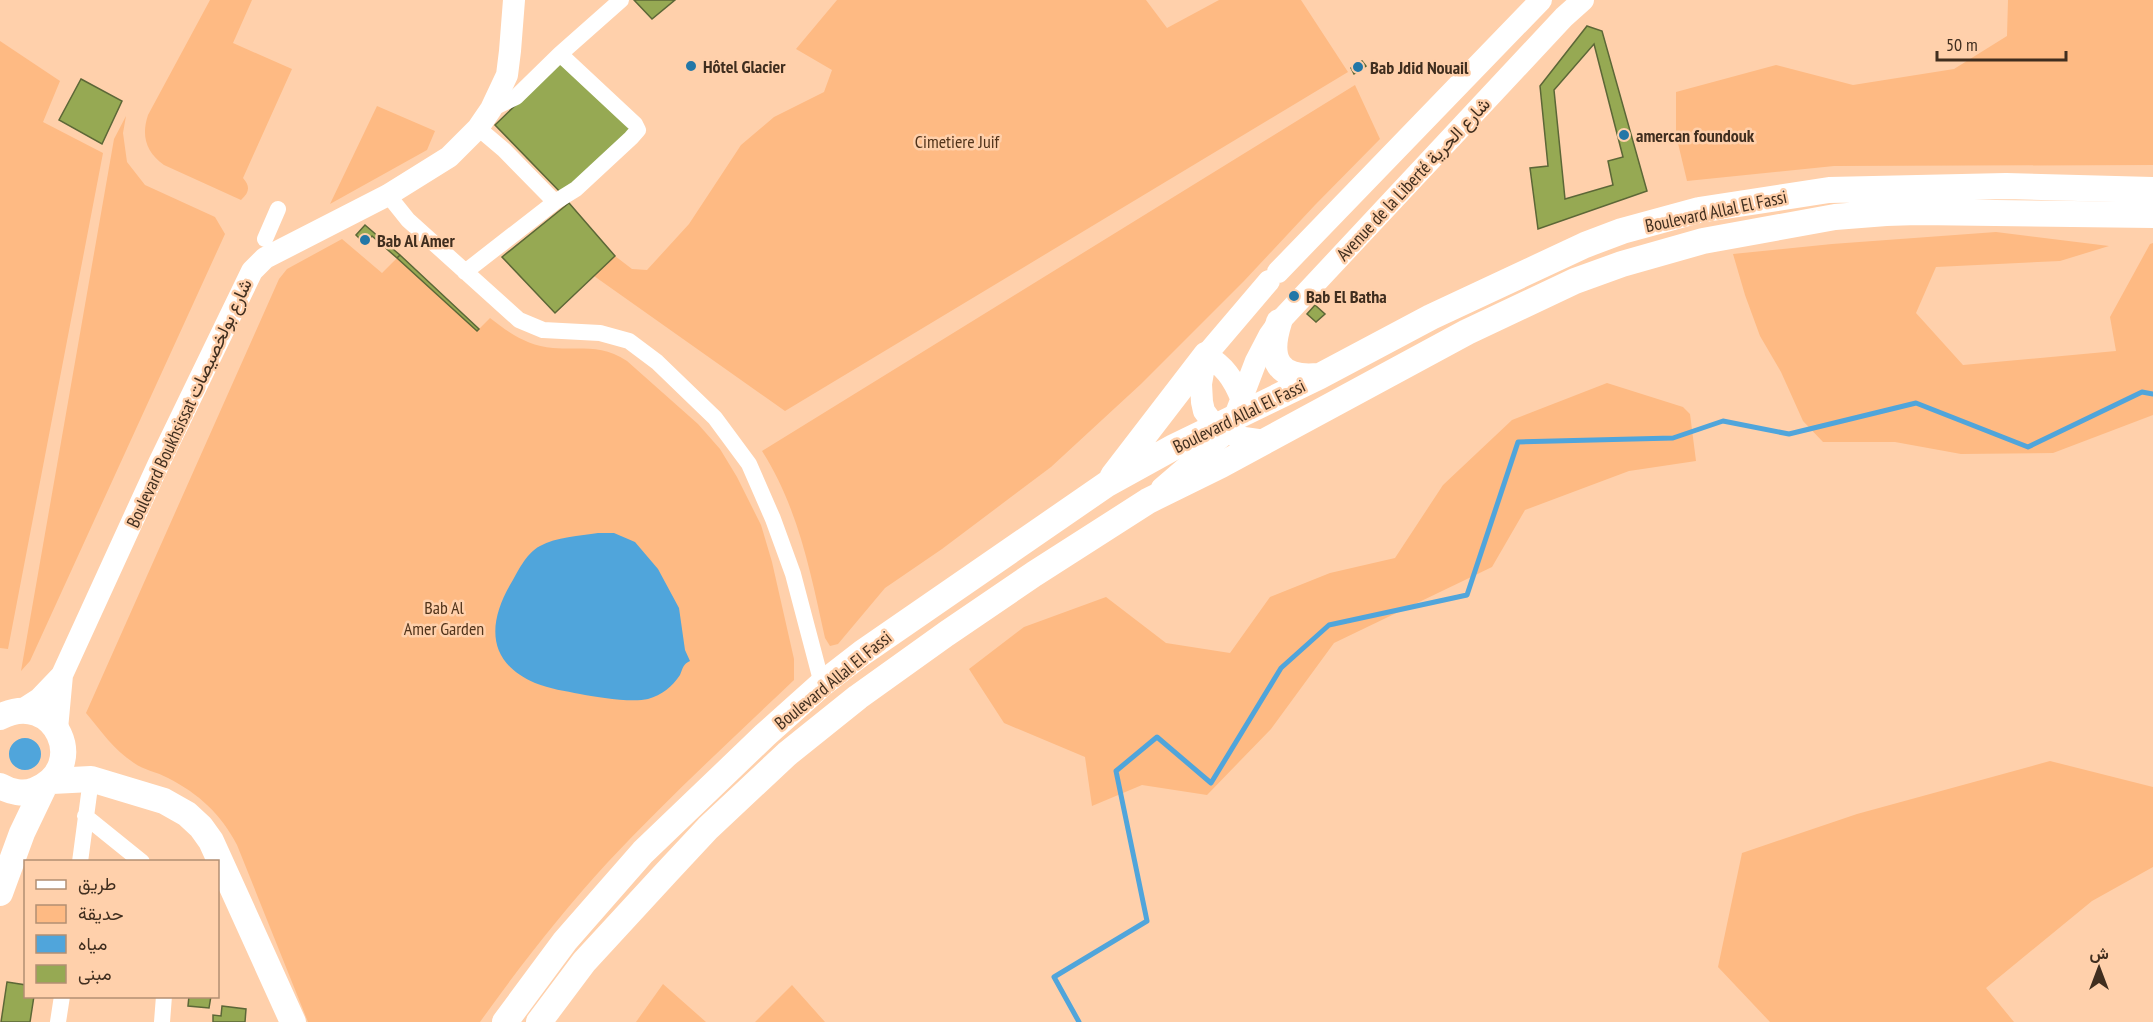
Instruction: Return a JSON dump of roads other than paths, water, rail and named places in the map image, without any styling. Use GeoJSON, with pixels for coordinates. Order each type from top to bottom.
{"type":"FeatureCollection","features":[{"type":"Feature","properties":{"kind":"main road","name":"Boulevard Boukhsissat شارع بولخصيصات"},"geometry":{"type":"LineString","coordinates":[[62,675],[159,463],[252,271],[265,258],[388,195],[449,157],[478,128],[491,110],[507,75],[514,0]]}},
{"type":"Feature","properties":{"kind":"main road","name":"Avenue de la Liberté شارع الحرية"},"geometry":{"type":"LineString","coordinates":[[1206,355],[1273,277],[1541,0]]}},
{"type":"Feature","properties":{"kind":"main road","name":"Avenue de la Liberté شارع الحرية"},"geometry":{"type":"LineString","coordinates":[[1148,501],[1229,418],[1260,352],[1279,322],[1556,25],[1583,0]]}},
{"type":"Feature","properties":{"kind":"main road","name":"Boulevard Allal El Fassi"},"geometry":{"type":"LineString","coordinates":[[505,1022],[565,941],[644,852],[765,735],[822,684],[862,653],[1107,484],[1229,418],[1320,376],[1431,317],[1569,252],[1622,231],[1700,210],[1829,190],[2006,186],[2153,190]]}},
{"type":"Feature","properties":{"kind":"main road"},"geometry":{"type":"LineString","coordinates":[[1700,210],[1703,241]]}},
{"type":"Feature","properties":{"kind":"main road","name":"Boulevard Allal El Fassi"},"geometry":{"type":"LineString","coordinates":[[539,1022],[584,962],[708,828],[788,754],[858,697],[1034,574],[1148,501],[1467,333],[1575,280],[1622,264],[1703,241],[1835,217],[1886,213],[2153,215]]}},
{"type":"Feature","properties":{"kind":"main road"},"geometry":{"type":"LineString","coordinates":[[1279,322],[1273,348],[1278,364],[1286,372],[1298,376],[1320,376]]}},
{"type":"Feature","properties":{"kind":"main road"},"geometry":{"type":"LineString","coordinates":[[1206,355],[1201,384],[1202,402],[1207,416],[1229,418]]}},
{"type":"Feature","properties":{"kind":"main road"},"geometry":{"type":"LineString","coordinates":[[1206,355],[1228,372],[1229,418],[1244,438],[1265,441]]}},
{"type":"Feature","properties":{"kind":"main road"},"geometry":{"type":"LineString","coordinates":[[1107,484],[1206,355]]}},
{"type":"Feature","properties":{"kind":"main road"},"geometry":{"type":"LineString","coordinates":[[9,711],[39,699],[62,675]]}},
{"type":"Feature","properties":{"kind":"main road"},"geometry":{"type":"LineString","coordinates":[[0,893],[22,833],[48,784],[60,769],[64,755],[60,735],[62,675]]}},
{"type":"Feature","properties":{"kind":"main road"},"geometry":{"type":"LineString","coordinates":[[9,711],[36,712],[48,718],[91,779]]}},
{"type":"Feature","properties":{"kind":"main road"},"geometry":{"type":"LineString","coordinates":[[0,786],[19,793],[32,792],[48,784],[91,779],[164,801],[187,814],[201,827],[211,841],[292,1022]]}},
{"type":"Feature","properties":{"kind":"street"},"geometry":{"type":"LineString","coordinates":[[491,110],[516,97],[560,54],[617,4]]}},
{"type":"Feature","properties":{"kind":"street"},"geometry":{"type":"LineString","coordinates":[[465,272],[555,202],[576,189],[638,130],[635,124],[560,54]]}},
{"type":"Feature","properties":{"kind":"street"},"geometry":{"type":"LineString","coordinates":[[478,128],[504,150],[555,202]]}},
{"type":"Feature","properties":{"kind":"street"},"geometry":{"type":"LineString","coordinates":[[388,195],[408,220],[510,313],[528,326],[552,331],[600,333],[629,341],[657,362],[715,418],[748,464],[773,519],[793,574],[822,684]]}},
{"type":"Feature","properties":{"kind":"street"},"geometry":{"type":"LineString","coordinates":[[264,239],[278,209]]}},
{"type":"Feature","properties":{"kind":"street"},"geometry":{"type":"LineString","coordinates":[[80,860],[91,779]]}},
{"type":"Feature","properties":{"kind":"street"},"geometry":{"type":"LineString","coordinates":[[85,816],[141,860]]}},
{"type":"Feature","properties":{"kind":"street"},"geometry":{"type":"LineString","coordinates":[[58,1022],[62,998]]}},
{"type":"Feature","properties":{"kind":"street"},"geometry":{"type":"LineString","coordinates":[[162,1022],[164,998]]}},
{"type":"Feature","properties":{"kind":"water"},"geometry":{"type":"Polygon","coordinates":[[[598,533],[614,533],[635,542],[658,569],[679,608],[685,650],[690,661],[670,687],[648,699],[604,698],[558,690],[535,683],[519,675],[508,665],[500,654],[496,642],[495,628],[503,600],[526,558],[535,549],[553,541],[598,533]]]}},
{"type":"Feature","properties":{"kind":"water"},"geometry":{"type":"Polygon","coordinates":[[[25,738],[36,743],[41,754],[36,765],[25,770],[14,765],[9,754],[14,743],[25,738]]]}},
{"type":"Feature","properties":{"kind":"waterway"},"geometry":{"type":"LineString","coordinates":[[1079,1022],[1054,977],[1147,921],[1116,771],[1157,737],[1211,783],[1281,668],[1329,625],[1467,595],[1518,442],[1673,438],[1723,421],[1789,434],[1916,403],[2028,447],[2142,392],[2153,394]]}},
{"type":"Feature","properties":{"kind":"place","name":"Hôtel Glacier"},"geometry":{"type":"Point","coordinates":[691,66]}},
{"type":"Feature","properties":{"kind":"place","name":"Bab Jdid Nouail"},"geometry":{"type":"Point","coordinates":[1358,67]}},
{"type":"Feature","properties":{"kind":"place","name":"amercan foundouk"},"geometry":{"type":"Point","coordinates":[1624,135]}},
{"type":"Feature","properties":{"kind":"place","name":"Bab Al Amer"},"geometry":{"type":"Point","coordinates":[365,240]}},
{"type":"Feature","properties":{"kind":"place","name":"Bab El Batha"},"geometry":{"type":"Point","coordinates":[1294,296]}},
{"type":"Feature","properties":{"kind":"park label","name":"Cimetiere Juif"},"geometry":{"type":"Point","coordinates":[957,141]}},
{"type":"Feature","properties":{"kind":"park label","name":"Bab Al Amer Garden"},"geometry":{"type":"Point","coordinates":[444,617]}}]}
